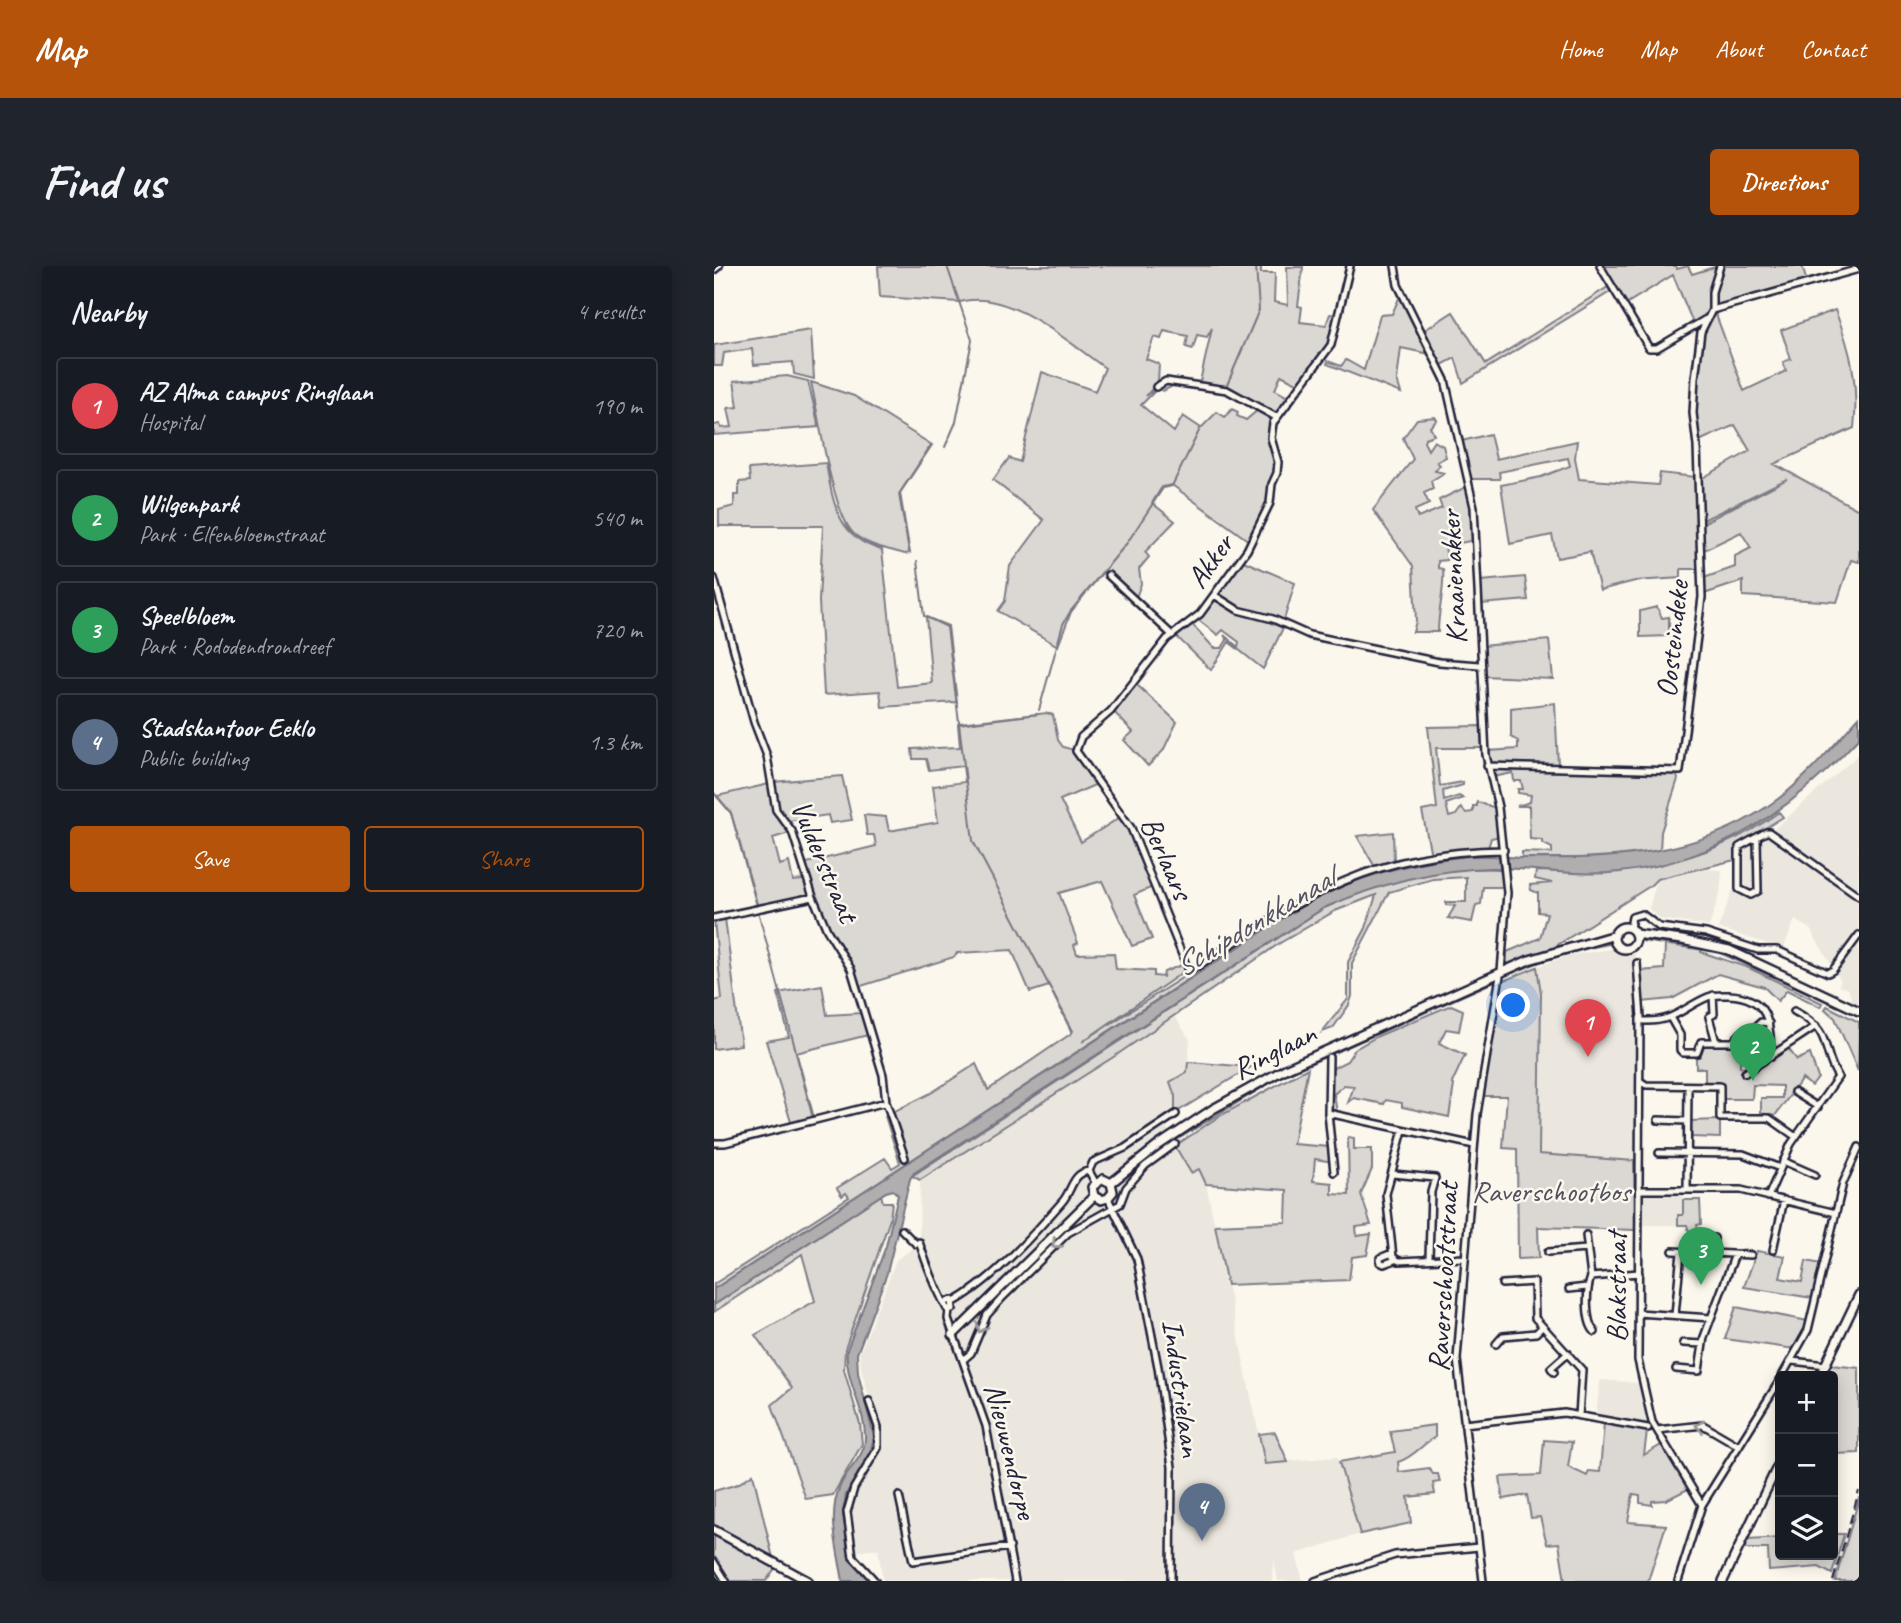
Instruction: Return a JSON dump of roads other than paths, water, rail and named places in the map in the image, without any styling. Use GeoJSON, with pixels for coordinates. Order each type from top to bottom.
{"type":"FeatureCollection","features":[{"type":"Feature","properties":{"kind":"main road"},"geometry":{"type":"LineString","coordinates":[[1631,932],[1625,948],[1615,938],[1631,932],[1699,943],[1741,954],[1857,1009]]}},
{"type":"Feature","properties":{"kind":"main road","name":"Ringlaan"},"geometry":{"type":"LineString","coordinates":[[1111,1183],[1159,1145],[1213,1109],[1285,1069],[1536,959],[1589,942],[1615,938]]}},
{"type":"Feature","properties":{"kind":"main road","name":"Ringlaan"},"geometry":{"type":"LineString","coordinates":[[1473,986],[1502,974]]}},
{"type":"Feature","properties":{"kind":"main road"},"geometry":{"type":"LineString","coordinates":[[1103,1179],[1111,1183],[1112,1192],[1108,1198],[1101,1200],[1094,1196],[1092,1187],[1095,1182],[1103,1179]]}},
{"type":"Feature","properties":{"kind":"main road"},"geometry":{"type":"LineString","coordinates":[[953,1335],[1094,1196]]}},
{"type":"Feature","properties":{"kind":"main road"},"geometry":{"type":"LineString","coordinates":[[1823,1371],[1859,1295]]}},
{"type":"Feature","properties":{"kind":"main road"},"geometry":{"type":"LineString","coordinates":[[1723,1581],[1775,1472]]}},
{"type":"Feature","properties":{"kind":"main road"},"geometry":{"type":"LineString","coordinates":[[714,1530],[808,1581]]}},
{"type":"Feature","properties":{"kind":"street"},"geometry":{"type":"LineString","coordinates":[[714,270],[719,266]]}},
{"type":"Feature","properties":{"kind":"street"},"geometry":{"type":"LineString","coordinates":[[1156,387],[1166,382],[1227,390],[1276,417],[1331,345],[1350,266]]}},
{"type":"Feature","properties":{"kind":"street","name":"Kraaienakker"},"geometry":{"type":"LineString","coordinates":[[1214,595],[1238,610],[1273,619],[1309,635],[1438,662],[1479,665],[1477,523],[1471,489],[1445,380],[1398,285],[1395,266]]}},
{"type":"Feature","properties":{"kind":"street"},"geometry":{"type":"LineString","coordinates":[[1600,266],[1649,348],[1657,348],[1706,319],[1711,309],[1720,266]]}},
{"type":"Feature","properties":{"kind":"street"},"geometry":{"type":"LineString","coordinates":[[1711,309],[1859,269]]}},
{"type":"Feature","properties":{"kind":"street","name":"Oosteindeke"},"geometry":{"type":"LineString","coordinates":[[1487,766],[1680,771],[1702,597],[1698,446],[1693,413],[1700,342],[1706,319]]}},
{"type":"Feature","properties":{"kind":"street","name":"Akker"},"geometry":{"type":"LineString","coordinates":[[1171,634],[1200,614],[1247,550],[1270,503],[1272,484],[1279,468],[1271,438],[1276,417]]}},
{"type":"Feature","properties":{"kind":"street"},"geometry":{"type":"LineString","coordinates":[[1108,575],[1171,634]]}},
{"type":"Feature","properties":{"kind":"street","name":"Vulderstraat"},"geometry":{"type":"LineString","coordinates":[[714,578],[754,722],[767,755],[776,810],[799,848],[813,897],[827,930],[851,969],[883,1075],[886,1102],[905,1158]]}},
{"type":"Feature","properties":{"kind":"street","name":"Berlaars"},"geometry":{"type":"LineString","coordinates":[[1171,634],[1121,699],[1077,742],[1076,751],[1131,828],[1189,972],[1295,903],[1357,874],[1419,858],[1504,852]]}},
{"type":"Feature","properties":{"kind":"street","name":"Raverschootstraat"},"geometry":{"type":"LineString","coordinates":[[1479,665],[1487,766],[1504,852],[1507,914],[1502,974],[1474,1145],[1457,1359],[1483,1581]]}},
{"type":"Feature","properties":{"kind":"street"},"geometry":{"type":"LineString","coordinates":[[1757,838],[1758,891],[1751,895],[1738,887],[1738,850],[1757,838],[1772,832],[1859,896]]}},
{"type":"Feature","properties":{"kind":"street"},"geometry":{"type":"LineString","coordinates":[[714,918],[813,897]]}},
{"type":"Feature","properties":{"kind":"street"},"geometry":{"type":"LineString","coordinates":[[1631,932],[1631,918],[1637,914],[1664,927],[1706,933],[1758,950],[1777,950],[1828,973],[1859,935]]}},
{"type":"Feature","properties":{"kind":"street","name":"Blakstraat"},"geometry":{"type":"LineString","coordinates":[[1637,963],[1641,1021],[1640,1081],[1643,1088],[1639,1190],[1638,1360],[1650,1425],[1656,1430]]}},
{"type":"Feature","properties":{"kind":"street"},"geometry":{"type":"LineString","coordinates":[[1641,1021],[1671,1019],[1713,995],[1747,998],[1759,1006],[1769,1023],[1770,1057]]}},
{"type":"Feature","properties":{"kind":"street"},"geometry":{"type":"LineString","coordinates":[[1713,995],[1714,1014],[1709,1017],[1716,1042]]}},
{"type":"Feature","properties":{"kind":"street"},"geometry":{"type":"LineString","coordinates":[[1768,1196],[1796,1137],[1838,1077],[1832,1070],[1823,1032],[1794,1011]]}},
{"type":"Feature","properties":{"kind":"street"},"geometry":{"type":"LineString","coordinates":[[1671,1019],[1681,1035],[1680,1050],[1684,1053],[1697,1053],[1701,1042],[1736,1040],[1741,1033],[1749,1033],[1761,1022],[1769,1023]]}},
{"type":"Feature","properties":{"kind":"street"},"geometry":{"type":"LineString","coordinates":[[1745,1073],[1816,1026]]}},
{"type":"Feature","properties":{"kind":"street"},"geometry":{"type":"LineString","coordinates":[[1329,1057],[1328,1113],[1334,1172]]}},
{"type":"Feature","properties":{"kind":"street"},"geometry":{"type":"LineString","coordinates":[[1687,1190],[1688,1086]]}},
{"type":"Feature","properties":{"kind":"street"},"geometry":{"type":"LineString","coordinates":[[1643,1088],[1720,1086],[1720,1118],[1769,1118],[1796,1137]]}},
{"type":"Feature","properties":{"kind":"street"},"geometry":{"type":"LineString","coordinates":[[1794,1092],[1818,1107]]}},
{"type":"Feature","properties":{"kind":"street"},"geometry":{"type":"LineString","coordinates":[[714,1143],[724,1143],[886,1102]]}},
{"type":"Feature","properties":{"kind":"street"},"geometry":{"type":"LineString","coordinates":[[1328,1113],[1474,1145]]}},
{"type":"Feature","properties":{"kind":"street"},"geometry":{"type":"LineString","coordinates":[[949,1310],[954,1303],[980,1284],[1064,1200],[1078,1175],[1089,1171],[1093,1163],[1113,1155],[1176,1114]]}},
{"type":"Feature","properties":{"kind":"street"},"geometry":{"type":"LineString","coordinates":[[1658,1120],[1687,1121]]}},
{"type":"Feature","properties":{"kind":"street"},"geometry":{"type":"LineString","coordinates":[[1403,1130],[1386,1194],[1393,1256],[1464,1258]]}},
{"type":"Feature","properties":{"kind":"street"},"geometry":{"type":"LineString","coordinates":[[1149,1132],[1159,1145]]}},
{"type":"Feature","properties":{"kind":"street"},"geometry":{"type":"LineString","coordinates":[[963,1360],[971,1353],[987,1315],[1002,1298],[1068,1233],[1120,1204],[1126,1188],[1144,1166],[1175,1144]]}},
{"type":"Feature","properties":{"kind":"street"},"geometry":{"type":"LineString","coordinates":[[1786,1371],[1808,1331],[1846,1173],[1859,1147]]}},
{"type":"Feature","properties":{"kind":"street"},"geometry":{"type":"LineString","coordinates":[[1660,1153],[1749,1155],[1780,1168]]}},
{"type":"Feature","properties":{"kind":"street"},"geometry":{"type":"LineString","coordinates":[[1783,1161],[1815,1175]]}},
{"type":"Feature","properties":{"kind":"street"},"geometry":{"type":"LineString","coordinates":[[1089,1171],[1095,1182]]}},
{"type":"Feature","properties":{"kind":"street"},"geometry":{"type":"LineString","coordinates":[[1393,1174],[1435,1178],[1431,1192],[1429,1258]]}},
{"type":"Feature","properties":{"kind":"street"},"geometry":{"type":"LineString","coordinates":[[1639,1190],[1741,1191],[1836,1213]]}},
{"type":"Feature","properties":{"kind":"street","name":"Industrielaan"},"geometry":{"type":"LineString","coordinates":[[1108,1198],[1137,1259],[1158,1367],[1172,1467],[1171,1581]]}},
{"type":"Feature","properties":{"kind":"street"},"geometry":{"type":"LineString","coordinates":[[1773,1250],[1784,1200]]}},
{"type":"Feature","properties":{"kind":"street","name":"Nieuwendorpe"},"geometry":{"type":"LineString","coordinates":[[902,1230],[917,1243],[938,1294],[949,1310],[948,1319],[953,1335],[986,1426],[1016,1581]]}},
{"type":"Feature","properties":{"kind":"street"},"geometry":{"type":"LineString","coordinates":[[1586,1235],[1591,1277],[1587,1287],[1590,1327],[1595,1332]]}},
{"type":"Feature","properties":{"kind":"street"},"geometry":{"type":"LineString","coordinates":[[1713,1255],[1714,1238]]}},
{"type":"Feature","properties":{"kind":"street"},"geometry":{"type":"LineString","coordinates":[[1548,1252],[1587,1249]]}},
{"type":"Feature","properties":{"kind":"street"},"geometry":{"type":"LineString","coordinates":[[1673,1251],[1734,1257]]}},
{"type":"Feature","properties":{"kind":"street"},"geometry":{"type":"LineString","coordinates":[[1675,1315],[1681,1252]]}},
{"type":"Feature","properties":{"kind":"street"},"geometry":{"type":"LineString","coordinates":[[1676,1369],[1699,1371],[1708,1317],[1735,1254],[1751,1255]]}},
{"type":"Feature","properties":{"kind":"street"},"geometry":{"type":"LineString","coordinates":[[1591,1277],[1639,1273]]}},
{"type":"Feature","properties":{"kind":"street"},"geometry":{"type":"LineString","coordinates":[[1502,1284],[1534,1282],[1535,1318],[1542,1327],[1548,1328],[1582,1370],[1579,1416]]}},
{"type":"Feature","properties":{"kind":"street"},"geometry":{"type":"LineString","coordinates":[[1569,1289],[1587,1287]]}},
{"type":"Feature","properties":{"kind":"street"},"geometry":{"type":"LineString","coordinates":[[946,1302],[950,1300],[954,1303]]}},
{"type":"Feature","properties":{"kind":"street"},"geometry":{"type":"LineString","coordinates":[[1639,1314],[1708,1317]]}},
{"type":"Feature","properties":{"kind":"street"},"geometry":{"type":"LineString","coordinates":[[1496,1344],[1503,1335],[1536,1333],[1542,1327]]}},
{"type":"Feature","properties":{"kind":"street"},"geometry":{"type":"LineString","coordinates":[[1683,1343],[1703,1340]]}},
{"type":"Feature","properties":{"kind":"street"},"geometry":{"type":"LineString","coordinates":[[1554,1372],[1551,1368],[1568,1353]]}},
{"type":"Feature","properties":{"kind":"street"},"geometry":{"type":"LineString","coordinates":[[1792,1361],[1826,1365]]}},
{"type":"Feature","properties":{"kind":"street"},"geometry":{"type":"LineString","coordinates":[[1678,1581],[1702,1506],[1775,1388]]}},
{"type":"Feature","properties":{"kind":"street"},"geometry":{"type":"LineString","coordinates":[[869,1401],[878,1427],[878,1448],[854,1488],[847,1512],[853,1557],[875,1581]]}},
{"type":"Feature","properties":{"kind":"street"},"geometry":{"type":"LineString","coordinates":[[1464,1424],[1556,1413],[1650,1425]]}},
{"type":"Feature","properties":{"kind":"street"},"geometry":{"type":"LineString","coordinates":[[1702,1506],[1656,1430],[1703,1425],[1739,1446]]}},
{"type":"Feature","properties":{"kind":"street"},"geometry":{"type":"LineString","coordinates":[[899,1496],[913,1561],[1010,1547]]}},
{"type":"Feature","properties":{"kind":"street"},"geometry":{"type":"LineString","coordinates":[[1315,1581],[1395,1555],[1479,1547]]}},
{"type":"Feature","properties":{"kind":"street"},"geometry":{"type":"LineString","coordinates":[[714,1562],[726,1581]]}},
{"type":"Feature","properties":{"kind":"waterway"},"geometry":{"type":"LineString","coordinates":[[945,447],[956,422],[972,340],[947,266]]}},
{"type":"Feature","properties":{"kind":"waterway"},"geometry":{"type":"LineString","coordinates":[[1227,385],[1259,310],[1256,266]]}},
{"type":"Feature","properties":{"kind":"waterway"},"geometry":{"type":"LineString","coordinates":[[1039,710],[1063,624],[1127,543],[1163,488],[1172,486],[1200,429]]}},
{"type":"Feature","properties":{"kind":"waterway"},"geometry":{"type":"LineString","coordinates":[[909,551],[899,494],[931,445]]}},
{"type":"Feature","properties":{"kind":"waterway"},"geometry":{"type":"LineString","coordinates":[[917,561],[924,616],[947,627],[959,722]]}},
{"type":"Feature","properties":{"kind":"waterway"},"geometry":{"type":"LineString","coordinates":[[1038,714],[959,723],[973,841],[1073,1031]]}},
{"type":"Feature","properties":{"kind":"waterway"},"geometry":{"type":"LineString","coordinates":[[714,793],[731,813],[757,906]]}},
{"type":"Feature","properties":{"kind":"waterway"},"geometry":{"type":"LineString","coordinates":[[758,911],[814,1118]]}},
{"type":"Feature","properties":{"kind":"waterway"},"geometry":{"type":"LineString","coordinates":[[1642,941],[1718,952],[1859,1016]]}},
{"type":"Feature","properties":{"kind":"waterway"},"geometry":{"type":"LineString","coordinates":[[1573,951],[1609,944]]}},
{"type":"Feature","properties":{"kind":"waterway"},"geometry":{"type":"LineString","coordinates":[[1513,973],[1554,956]]}},
{"type":"Feature","properties":{"kind":"waterway"},"geometry":{"type":"LineString","coordinates":[[1165,1147],[1278,1078],[1489,984]]}},
{"type":"Feature","properties":{"kind":"waterway"},"geometry":{"type":"LineString","coordinates":[[1116,1183],[1160,1150]]}},
{"type":"Feature","properties":{"kind":"railway"},"geometry":{"type":"LineString","coordinates":[[1833,1581],[1859,1491]]}},
{"type":"Feature","properties":{"kind":"place","name":"AZ Alma campus Ringlaan"},"geometry":{"type":"Point","coordinates":[1588,1057]}},
{"type":"Feature","properties":{"kind":"place","name":"Wilgenpark"},"geometry":{"type":"Point","coordinates":[1753,1081]}},
{"type":"Feature","properties":{"kind":"place","name":"Speelbloem"},"geometry":{"type":"Point","coordinates":[1701,1285]}},
{"type":"Feature","properties":{"kind":"place","name":"Stadskantoor Eeklo"},"geometry":{"type":"Point","coordinates":[1202,1541]}},
{"type":"Feature","properties":{"kind":"water label","name":"Schipdonkkanaal"},"geometry":{"type":"Point","coordinates":[1254,922]}},
{"type":"Feature","properties":{"kind":"park label","name":"Raverschootbos"},"geometry":{"type":"Point","coordinates":[1551,1191]}}]}
